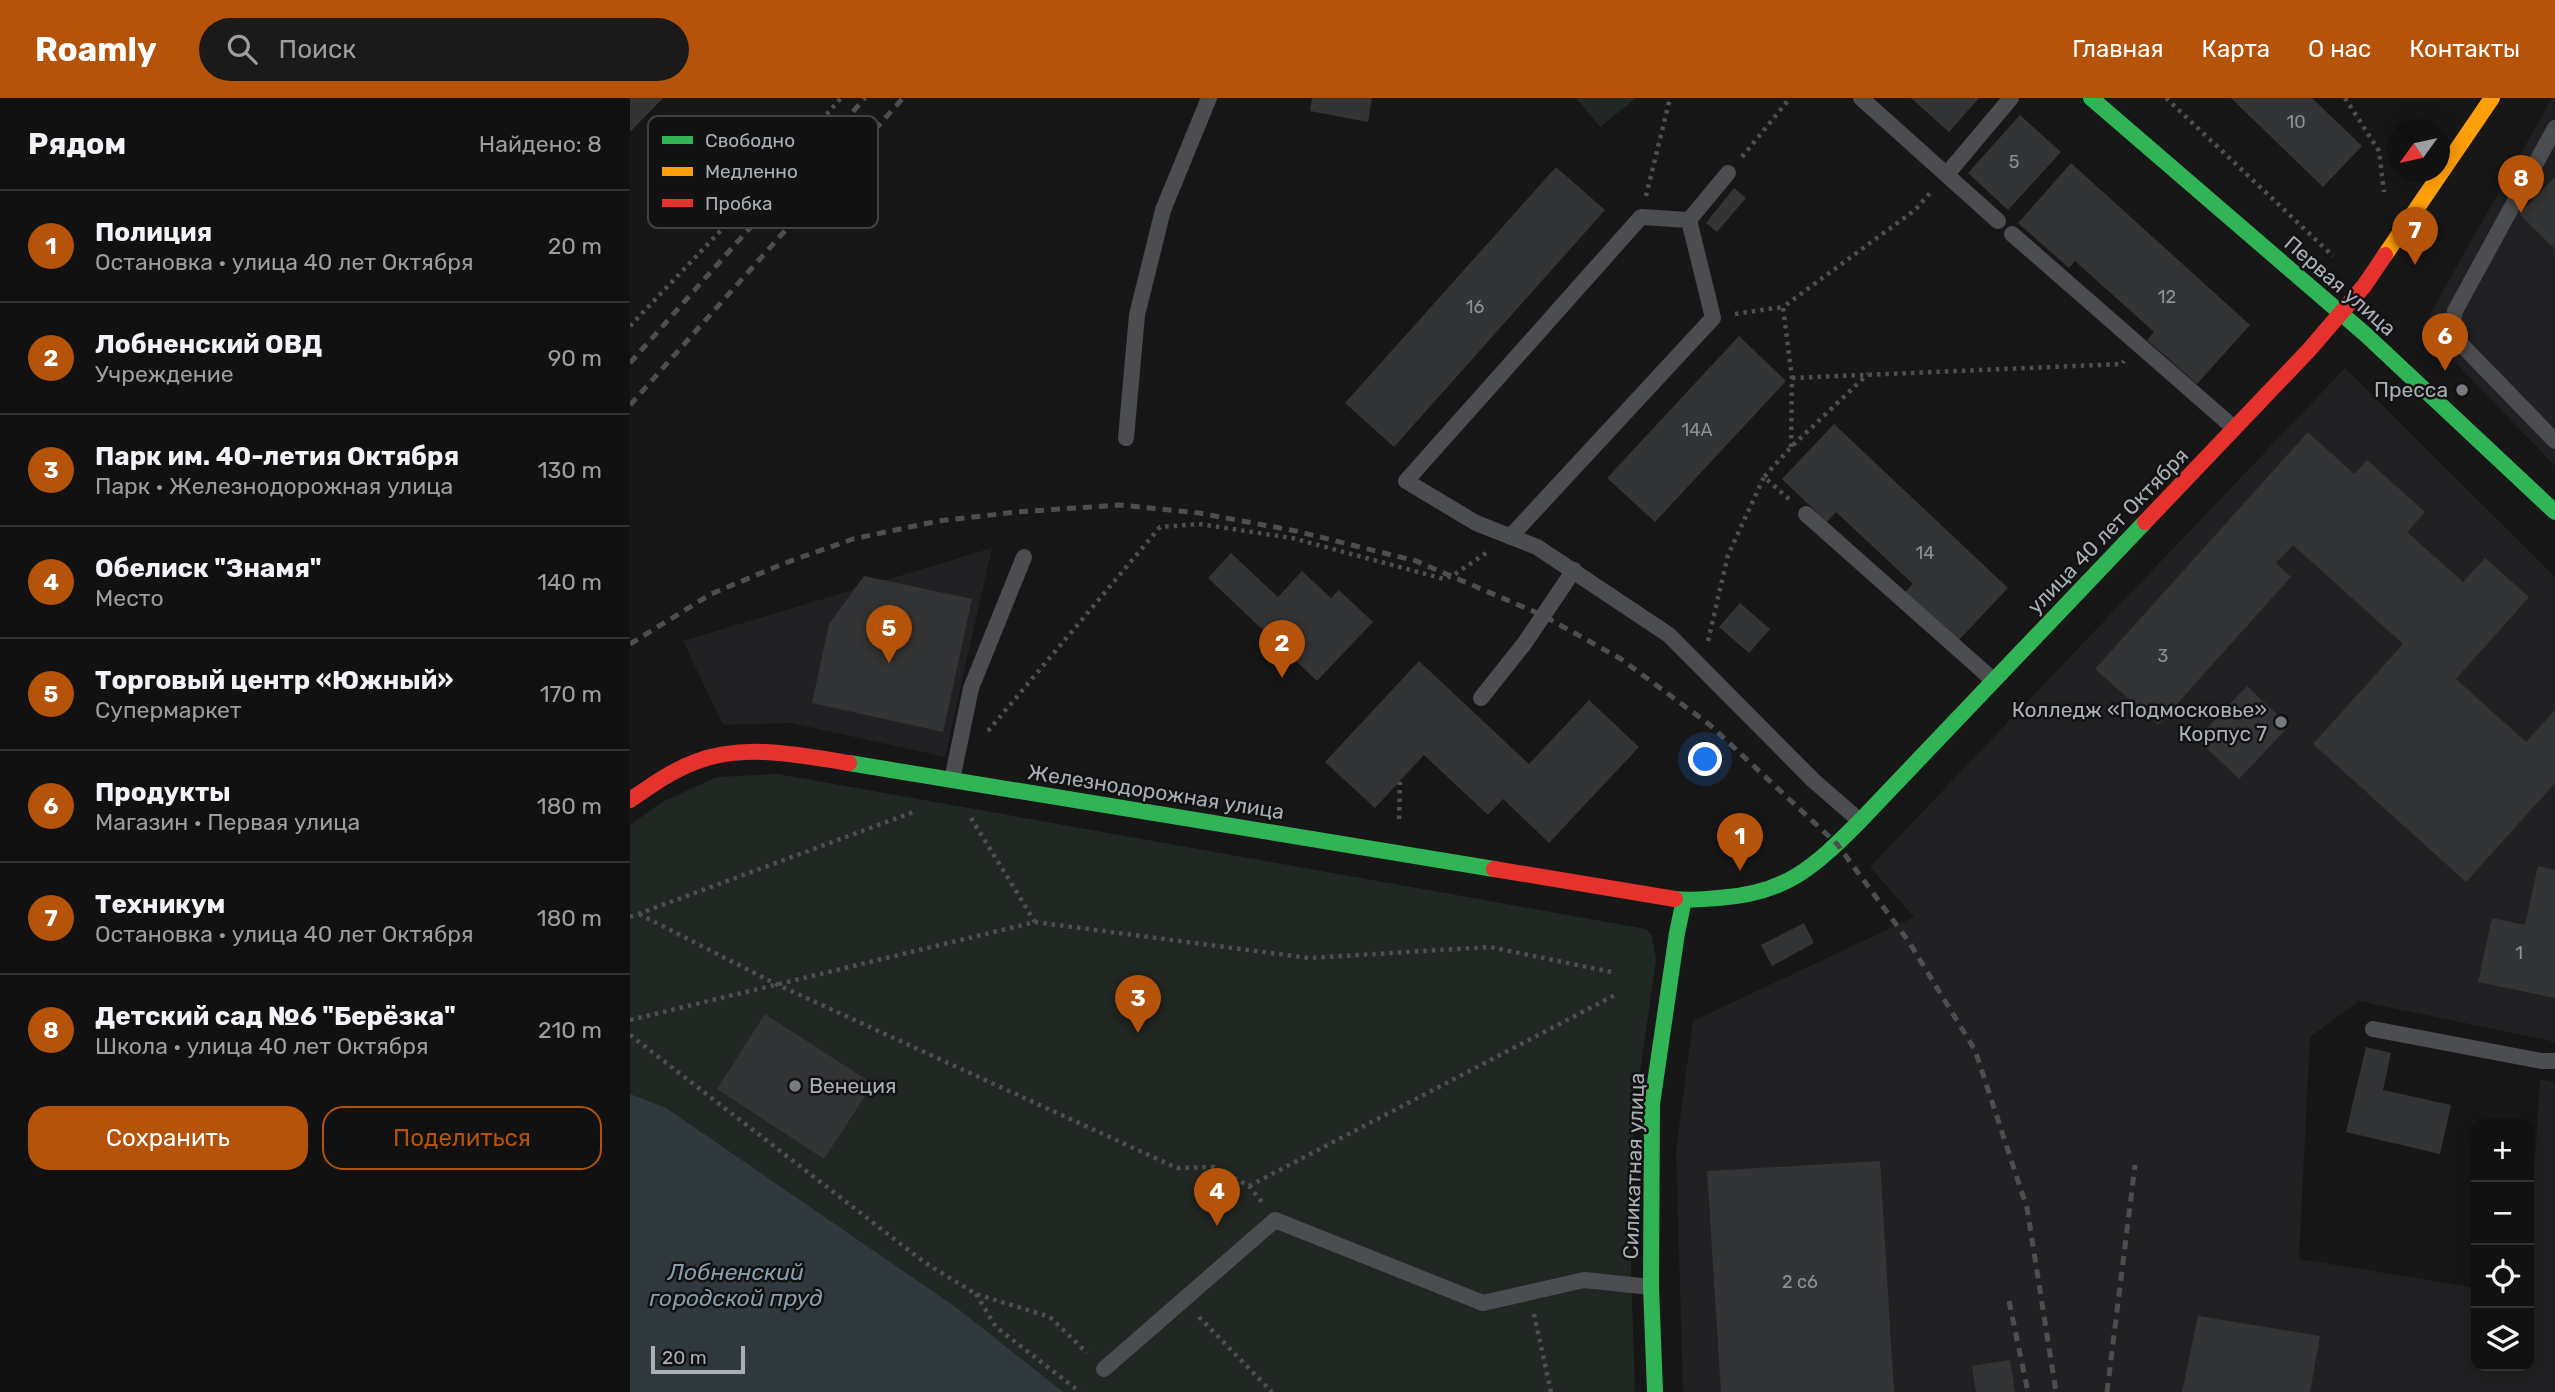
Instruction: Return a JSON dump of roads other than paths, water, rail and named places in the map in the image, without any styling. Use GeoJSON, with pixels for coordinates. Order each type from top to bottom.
{"type":"FeatureCollection","features":[{"type":"Feature","properties":{"kind":"street","name":"Первая улица"},"geometry":{"type":"LineString","coordinates":[[2091,98],[2340,313],[2555,513]]}},
{"type":"Feature","properties":{"kind":"street","name":"улица 40 лет Октября"},"geometry":{"type":"LineString","coordinates":[[1684,900],[1745,896],[1785,884],[1836,844],[1860,821],[2234,429],[2364,286],[2492,98]]}},
{"type":"Feature","properties":{"kind":"street","name":"Железнодорожная улица"},"geometry":{"type":"LineString","coordinates":[[630,800],[666,776],[702,759],[744,752],[789,753],[1684,900]]}},
{"type":"Feature","properties":{"kind":"street","name":"Силикатная улица"},"geometry":{"type":"LineString","coordinates":[[1655,1392],[1651,1287],[1652,1104],[1684,900]]}},
{"type":"Feature","properties":{"kind":"lane"},"geometry":{"type":"LineString","coordinates":[[1126,438],[1137,314],[1163,210],[1209,98]]}},
{"type":"Feature","properties":{"kind":"lane"},"geometry":{"type":"LineString","coordinates":[[1861,98],[1998,221]]}},
{"type":"Feature","properties":{"kind":"lane"},"geometry":{"type":"LineString","coordinates":[[1947,174],[2011,98]]}},
{"type":"Feature","properties":{"kind":"lane"},"geometry":{"type":"LineString","coordinates":[[2555,128],[2455,310],[2452,326],[2457,340],[2555,441]]}},
{"type":"Feature","properties":{"kind":"lane"},"geometry":{"type":"LineString","coordinates":[[1689,220],[1728,173]]}},
{"type":"Feature","properties":{"kind":"lane"},"geometry":{"type":"LineString","coordinates":[[1689,220],[1641,216],[1406,481],[1476,523],[1537,547],[1669,635],[1814,782],[1860,821]]}},
{"type":"Feature","properties":{"kind":"lane"},"geometry":{"type":"LineString","coordinates":[[1510,537],[1713,318],[1689,220]]}},
{"type":"Feature","properties":{"kind":"lane"},"geometry":{"type":"LineString","coordinates":[[2012,234],[2234,429]]}},
{"type":"Feature","properties":{"kind":"lane"},"geometry":{"type":"LineString","coordinates":[[1806,514],[1993,680]]}},
{"type":"Feature","properties":{"kind":"lane"},"geometry":{"type":"LineString","coordinates":[[952,780],[971,688],[1024,557]]}},
{"type":"Feature","properties":{"kind":"lane"},"geometry":{"type":"LineString","coordinates":[[1480,698],[1524,644],[1574,570]]}},
{"type":"Feature","properties":{"kind":"lane"},"geometry":{"type":"LineString","coordinates":[[2373,1029],[2541,1061],[2555,1061]]}},
{"type":"Feature","properties":{"kind":"lane"},"geometry":{"type":"LineString","coordinates":[[1104,1369],[1275,1220],[1483,1303],[1584,1280],[1651,1287]]}},
{"type":"Feature","properties":{"kind":"water","name":"Лобненский городской пруд"},"geometry":{"type":"Polygon","coordinates":[[[630,1094],[666,1108],[957,1308],[1063,1392],[630,1392],[630,1094]]]}},
{"type":"Feature","properties":{"kind":"railway"},"geometry":{"type":"LineString","coordinates":[[849,116],[865,98]]}},
{"type":"Feature","properties":{"kind":"railway"},"geometry":{"type":"LineString","coordinates":[[878,126],[903,98]]}},
{"type":"Feature","properties":{"kind":"railway"},"geometry":{"type":"LineString","coordinates":[[630,363],[750,228]]}},
{"type":"Feature","properties":{"kind":"railway"},"geometry":{"type":"LineString","coordinates":[[630,405],[787,228]]}},
{"type":"Feature","properties":{"kind":"railway"},"geometry":{"type":"LineString","coordinates":[[630,644],[711,594],[785,563],[853,539],[938,521],[1120,505],[1199,513],[1296,531],[1416,561],[1542,615],[1621,659],[1710,725],[1837,844],[1909,942],[1975,1050],[2027,1208],[2056,1392]]}},
{"type":"Feature","properties":{"kind":"railway"},"geometry":{"type":"LineString","coordinates":[[2107,1392],[2135,1165]]}},
{"type":"Feature","properties":{"kind":"railway"},"geometry":{"type":"LineString","coordinates":[[2009,1301],[2028,1392]]}},
{"type":"Feature","properties":{"kind":"place","name":"Детский сад №6 \"Берёзка\""},"geometry":{"type":"Point","coordinates":[2521,213]}},
{"type":"Feature","properties":{"kind":"place","name":"Техникум"},"geometry":{"type":"Point","coordinates":[2415,265]}},
{"type":"Feature","properties":{"kind":"place","name":"Продукты"},"geometry":{"type":"Point","coordinates":[2445,371]}},
{"type":"Feature","properties":{"kind":"place","name":"Пресса"},"geometry":{"type":"Point","coordinates":[2462,390]}},
{"type":"Feature","properties":{"kind":"place","name":"Торговый центр «Южный»"},"geometry":{"type":"Point","coordinates":[889,663]}},
{"type":"Feature","properties":{"kind":"place","name":"Лобненский ОВД"},"geometry":{"type":"Point","coordinates":[1282,678]}},
{"type":"Feature","properties":{"kind":"place","name":"Колледж «Подмосковье» Корпус 7"},"geometry":{"type":"Point","coordinates":[2281,722]}},
{"type":"Feature","properties":{"kind":"place","name":"Полиция"},"geometry":{"type":"Point","coordinates":[1740,871]}},
{"type":"Feature","properties":{"kind":"place","name":"Парк им. 40-летия Октября"},"geometry":{"type":"Point","coordinates":[1138,1033]}},
{"type":"Feature","properties":{"kind":"place","name":"Венеция"},"geometry":{"type":"Point","coordinates":[795,1086]}},
{"type":"Feature","properties":{"kind":"place","name":"Обелиск \"Знамя\""},"geometry":{"type":"Point","coordinates":[1217,1226]}}]}
